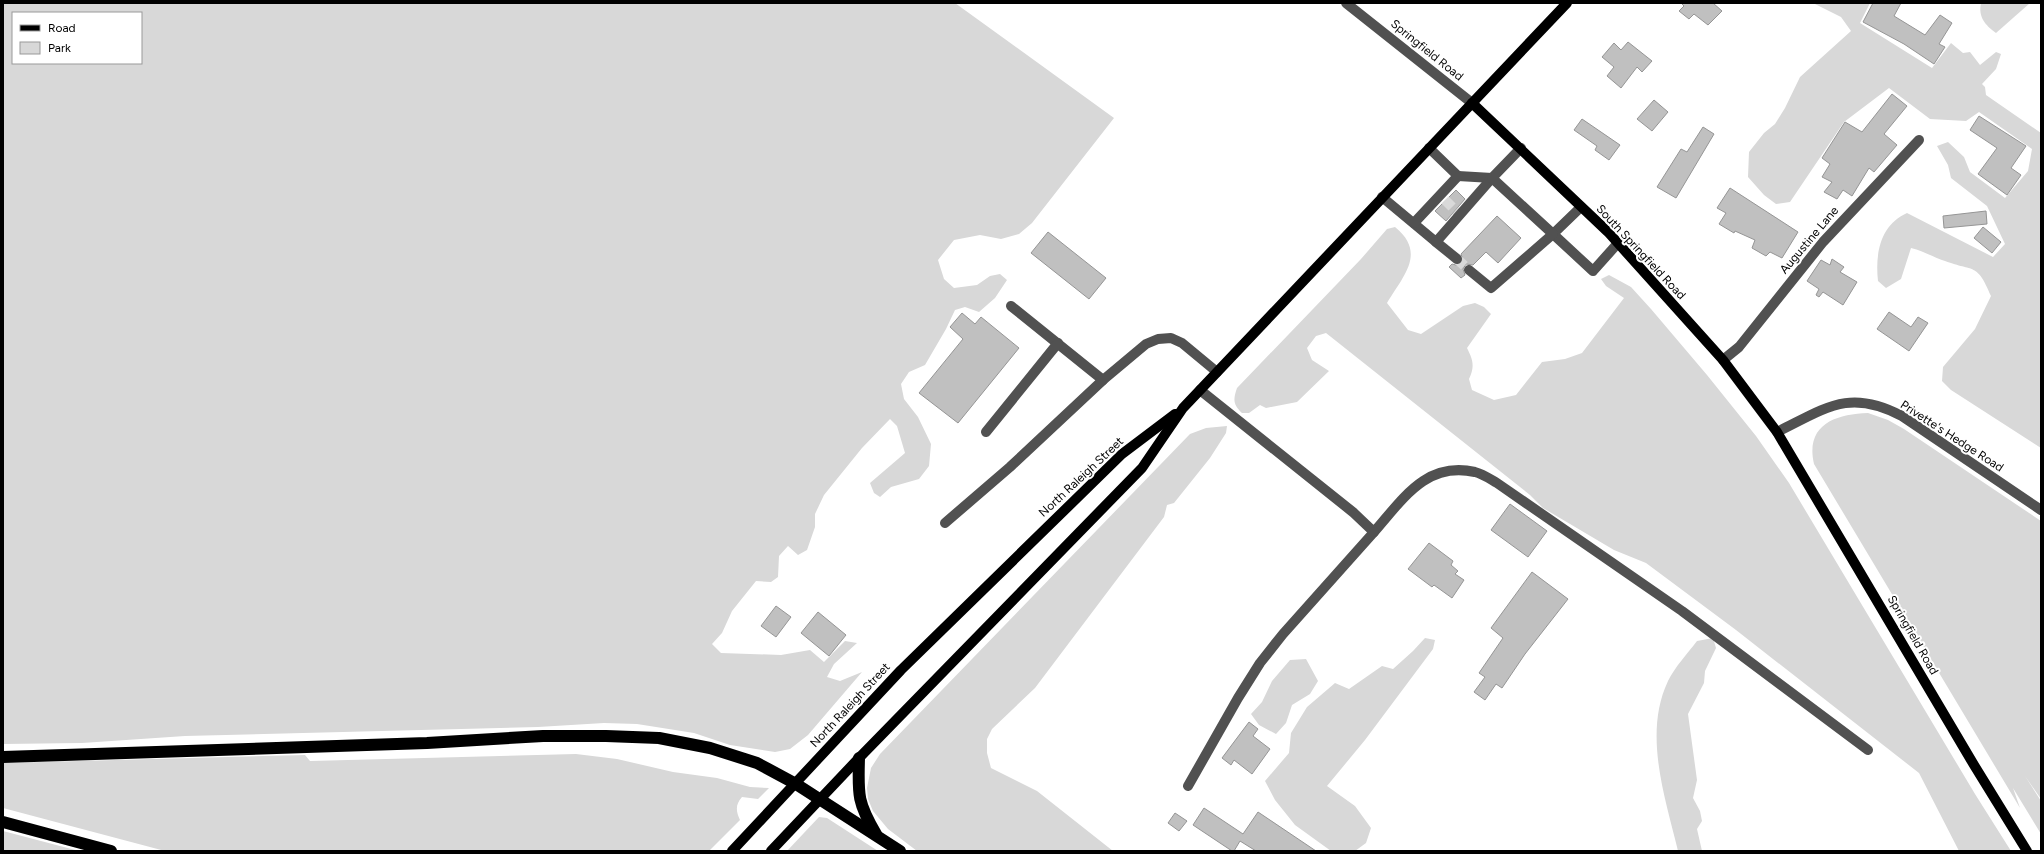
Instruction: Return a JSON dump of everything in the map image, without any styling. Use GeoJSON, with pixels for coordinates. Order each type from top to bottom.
{"type":"FeatureCollection","features":[{"type":"Feature","properties":{"kind":"highway"},"geometry":{"type":"LineString","coordinates":[[3,757],[427,743],[543,736],[659,738],[710,748],[757,763],[796,784],[900,851]]}},
{"type":"Feature","properties":{"kind":"highway"},"geometry":{"type":"LineString","coordinates":[[859,758],[858,793],[863,812],[878,836]]}},
{"type":"Feature","properties":{"kind":"highway"},"geometry":{"type":"LineString","coordinates":[[3,822],[111,851]]}},
{"type":"Feature","properties":{"kind":"main road"},"geometry":{"type":"LineString","coordinates":[[771,851],[859,758],[1142,468],[1183,408],[1567,3]]}},
{"type":"Feature","properties":{"kind":"main road","name":"South Springfield Road"},"geometry":{"type":"LineString","coordinates":[[1472,103],[1521,148],[1618,243],[1723,360],[1777,432]]}},
{"type":"Feature","properties":{"kind":"main road","name":"North Raleigh Street"},"geometry":{"type":"LineString","coordinates":[[732,851],[901,670],[1111,464],[1183,408]]}},
{"type":"Feature","properties":{"kind":"main road","name":"Springfield Road"},"geometry":{"type":"LineString","coordinates":[[1777,432],[1974,765],[2027,851]]}},
{"type":"Feature","properties":{"kind":"street","name":"Springfield Road"},"geometry":{"type":"LineString","coordinates":[[1346,3],[1472,103]]}},
{"type":"Feature","properties":{"kind":"street","name":"Augustine Lane"},"geometry":{"type":"LineString","coordinates":[[1723,360],[1739,347],[1823,242],[1919,140]]}},
{"type":"Feature","properties":{"kind":"street"},"geometry":{"type":"LineString","coordinates":[[1429,148],[1458,176],[1492,178],[1593,271],[1618,243]]}},
{"type":"Feature","properties":{"kind":"street"},"geometry":{"type":"LineString","coordinates":[[1436,242],[1459,213],[1521,148]]}},
{"type":"Feature","properties":{"kind":"street"},"geometry":{"type":"LineString","coordinates":[[1414,224],[1443,198],[1458,176]]}},
{"type":"Feature","properties":{"kind":"street"},"geometry":{"type":"LineString","coordinates":[[1382,197],[1457,259]]}},
{"type":"Feature","properties":{"kind":"street"},"geometry":{"type":"LineString","coordinates":[[1469,270],[1491,288],[1582,207]]}},
{"type":"Feature","properties":{"kind":"street"},"geometry":{"type":"LineString","coordinates":[[1011,306],[1103,380]]}},
{"type":"Feature","properties":{"kind":"street"},"geometry":{"type":"LineString","coordinates":[[945,523],[1010,467],[1103,380],[1146,344],[1158,339],[1171,338],[1182,343],[1217,372]]}},
{"type":"Feature","properties":{"kind":"street"},"geometry":{"type":"LineString","coordinates":[[986,432],[1058,343]]}},
{"type":"Feature","properties":{"kind":"street"},"geometry":{"type":"LineString","coordinates":[[1200,390],[1354,513],[1374,532]]}},
{"type":"Feature","properties":{"kind":"street","name":"Privette's Hedge Road"},"geometry":{"type":"LineString","coordinates":[[1777,432],[1822,410],[1844,402],[1863,401],[1884,407],[1902,416],[2041,510]]}},
{"type":"Feature","properties":{"kind":"street"},"geometry":{"type":"LineString","coordinates":[[1188,786],[1238,698],[1260,663],[1283,634],[1374,532],[1423,480],[1437,472],[1458,469],[1477,473],[1497,483],[1682,611],[1868,750]]}},
{"type":"Feature","properties":{"kind":"green space"},"geometry":{"type":"Polygon","coordinates":[[[3,3],[955,3],[1114,118],[1032,223],[1019,234],[1001,239],[980,235],[954,240],[938,260],[944,279],[954,288],[977,285],[990,276],[1000,274],[1007,280],[995,298],[979,312],[965,307],[955,310],[925,365],[909,372],[901,384],[904,399],[918,417],[931,444],[929,466],[919,479],[891,487],[880,497],[874,493],[870,483],[905,453],[897,426],[890,419],[862,448],[824,495],[815,514],[815,527],[807,550],[798,555],[788,546],[779,556],[778,577],[771,582],[756,581],[732,611],[722,633],[712,644],[721,653],[781,655],[810,650],[824,662],[845,641],[857,643],[834,664],[827,677],[840,681],[862,672],[808,735],[790,749],[775,752],[730,745],[694,733],[637,724],[604,723],[538,727],[185,736],[82,743],[3,744],[3,3]]]}},
{"type":"Feature","properties":{"kind":"green space"},"geometry":{"type":"Polygon","coordinates":[[[1813,3],[1870,3],[1860,23],[1932,68],[1951,43],[1963,53],[1970,52],[1980,65],[1996,52],[2001,54],[1996,69],[1982,84],[1985,87],[1986,95],[2041,133],[2041,448],[1951,390],[1942,381],[1943,367],[1975,329],[1991,296],[1978,273],[1969,268],[1945,261],[1911,248],[1901,279],[1886,288],[1878,281],[1877,271],[1877,261],[1881,241],[1885,233],[1898,218],[1907,213],[1993,257],[2005,244],[1987,206],[1951,178],[1948,165],[1937,146],[1948,142],[1964,157],[1970,172],[2005,198],[2028,171],[2032,149],[1979,112],[1966,121],[1930,119],[1889,88],[1844,122],[1790,202],[1776,204],[1764,195],[1748,177],[1749,152],[1764,133],[1775,124],[1785,108],[1800,77],[1851,31],[1841,17],[1813,3]]]}},
{"type":"Feature","properties":{"kind":"green space"},"geometry":{"type":"Polygon","coordinates":[[[1981,3],[2030,3],[1996,33],[1983,20],[1980,8],[1981,3]]]}},
{"type":"Feature","properties":{"kind":"green space"},"geometry":{"type":"Polygon","coordinates":[[[1395,227],[1410,246],[1411,255],[1405,274],[1387,303],[1408,330],[1421,334],[1463,306],[1475,303],[1484,307],[1491,314],[1467,348],[1471,356],[1472,363],[1472,370],[1469,379],[1472,390],[1494,400],[1516,395],[1542,362],[1565,359],[1582,353],[1624,298],[1606,286],[1601,279],[1609,275],[1631,287],[1707,375],[1756,436],[1789,483],[1975,794],[2011,851],[1959,851],[1919,773],[1736,630],[1646,563],[1614,550],[1543,508],[1530,495],[1326,333],[1316,336],[1307,348],[1312,360],[1329,371],[1297,402],[1266,408],[1260,405],[1249,413],[1242,413],[1235,404],[1237,388],[1361,259],[1387,229],[1395,227]]]}},
{"type":"Feature","properties":{"kind":"green space"},"geometry":{"type":"Polygon","coordinates":[[[1868,413],[1888,420],[1904,429],[2041,521],[2041,799],[2025,776],[2041,801],[2041,834],[2013,788],[2020,808],[1814,464],[1812,451],[1814,440],[1818,431],[1825,424],[1844,416],[1868,413]]]}},
{"type":"Feature","properties":{"kind":"green space"},"geometry":{"type":"Polygon","coordinates":[[[1227,426],[1226,433],[1210,458],[1174,503],[1167,505],[1164,517],[1035,688],[992,729],[987,739],[987,753],[991,768],[1037,791],[1113,851],[917,851],[888,829],[873,811],[868,799],[867,788],[871,768],[880,754],[1190,434],[1206,428],[1227,426]]]}},
{"type":"Feature","properties":{"kind":"green space"},"geometry":{"type":"Polygon","coordinates":[[[1425,638],[1435,640],[1433,649],[1365,740],[1327,786],[1355,806],[1371,828],[1366,843],[1355,851],[1331,851],[1295,825],[1275,800],[1265,781],[1289,753],[1291,733],[1307,707],[1335,683],[1349,689],[1382,666],[1393,669],[1425,638]]]}},
{"type":"Feature","properties":{"kind":"green space"},"geometry":{"type":"Polygon","coordinates":[[[1713,638],[1716,648],[1705,671],[1704,683],[1688,714],[1697,780],[1693,798],[1700,811],[1702,821],[1697,829],[1702,851],[1678,851],[1667,809],[1659,766],[1657,722],[1661,701],[1668,681],[1674,671],[1697,641],[1713,638]]]}},
{"type":"Feature","properties":{"kind":"green space"},"geometry":{"type":"Polygon","coordinates":[[[1306,659],[1318,681],[1310,694],[1292,705],[1286,723],[1276,734],[1259,725],[1251,714],[1262,702],[1272,681],[1290,660],[1306,659]]]}},
{"type":"Feature","properties":{"kind":"green space"},"geometry":{"type":"Polygon","coordinates":[[[576,754],[617,759],[673,772],[717,778],[750,787],[769,788],[758,799],[742,797],[737,808],[740,820],[709,851],[165,851],[3,808],[3,763],[305,755],[310,761],[576,754]]]}},
{"type":"Feature","properties":{"kind":"green space"},"geometry":{"type":"Polygon","coordinates":[[[819,817],[827,818],[878,851],[787,851],[819,817]]]}},
{"type":"Feature","properties":{"kind":"green space"},"geometry":{"type":"Polygon","coordinates":[[[3,831],[79,851],[3,851],[3,831]]]}},
{"type":"Feature","properties":{"kind":"building"},"geometry":{"type":"Polygon","coordinates":[[[1681,3],[1713,3],[1722,11],[1708,25],[1694,14],[1689,19],[1679,11],[1684,6],[1681,3]]]}},
{"type":"Feature","properties":{"kind":"building"},"geometry":{"type":"Polygon","coordinates":[[[1873,3],[1901,3],[1894,16],[1925,35],[1940,15],[1952,23],[1939,44],[1945,47],[1934,64],[1904,44],[1863,22],[1873,3]]]}},
{"type":"Feature","properties":{"kind":"building"},"geometry":{"type":"Polygon","coordinates":[[[1628,42],[1652,61],[1642,72],[1637,67],[1621,88],[1607,76],[1614,67],[1602,57],[1614,43],[1621,50],[1628,42]]]}},
{"type":"Feature","properties":{"kind":"building"},"geometry":{"type":"Polygon","coordinates":[[[1892,94],[1907,106],[1884,134],[1897,145],[1874,172],[1869,168],[1852,196],[1843,190],[1837,199],[1824,192],[1832,182],[1822,177],[1830,164],[1822,158],[1845,122],[1862,132],[1892,94]]]}},
{"type":"Feature","properties":{"kind":"building"},"geometry":{"type":"Polygon","coordinates":[[[1654,100],[1668,112],[1652,131],[1637,119],[1654,100]]]}},
{"type":"Feature","properties":{"kind":"building"},"geometry":{"type":"Polygon","coordinates":[[[1979,116],[2026,146],[2011,168],[2021,175],[2007,195],[1978,174],[1997,148],[1970,130],[1979,116]]]}},
{"type":"Feature","properties":{"kind":"building"},"geometry":{"type":"Polygon","coordinates":[[[1582,119],[1620,145],[1609,160],[1595,150],[1597,146],[1574,130],[1582,119]]]}},
{"type":"Feature","properties":{"kind":"building"},"geometry":{"type":"Polygon","coordinates":[[[1703,127],[1714,134],[1676,198],[1657,187],[1681,149],[1687,152],[1703,127]]]}},
{"type":"Feature","properties":{"kind":"building"},"geometry":{"type":"Polygon","coordinates":[[[1730,188],[1798,232],[1782,258],[1770,252],[1766,256],[1752,248],[1755,240],[1735,231],[1734,233],[1719,224],[1726,213],[1717,208],[1730,188]]]}},
{"type":"Feature","properties":{"kind":"building"},"geometry":{"type":"Polygon","coordinates":[[[1456,190],[1465,199],[1446,221],[1435,211],[1456,190]]]}},
{"type":"Feature","properties":{"kind":"building"},"geometry":{"type":"Polygon","coordinates":[[[1986,211],[1987,224],[1944,228],[1943,216],[1986,211]]]}},
{"type":"Feature","properties":{"kind":"building"},"geometry":{"type":"Polygon","coordinates":[[[1497,216],[1521,238],[1498,263],[1486,252],[1473,265],[1466,264],[1463,269],[1465,275],[1461,278],[1449,267],[1452,264],[1456,265],[1462,263],[1463,260],[1461,254],[1497,216]]]}},
{"type":"Feature","properties":{"kind":"building"},"geometry":{"type":"Polygon","coordinates":[[[1983,227],[2001,242],[1992,253],[1974,238],[1983,227]]]}},
{"type":"Feature","properties":{"kind":"building"},"geometry":{"type":"Polygon","coordinates":[[[1048,232],[1106,278],[1089,299],[1031,253],[1048,232]]]}},
{"type":"Feature","properties":{"kind":"building"},"geometry":{"type":"Polygon","coordinates":[[[1832,259],[1844,267],[1840,272],[1857,282],[1843,305],[1823,292],[1819,297],[1816,295],[1819,289],[1807,281],[1821,260],[1830,265],[1832,259]]]}},
{"type":"Feature","properties":{"kind":"building"},"geometry":{"type":"Polygon","coordinates":[[[1889,312],[1911,327],[1918,317],[1928,323],[1909,351],[1877,329],[1889,312]]]}},
{"type":"Feature","properties":{"kind":"building"},"geometry":{"type":"Polygon","coordinates":[[[962,313],[975,324],[981,317],[1019,348],[958,423],[919,393],[963,339],[950,327],[962,313]]]}},
{"type":"Feature","properties":{"kind":"building"},"geometry":{"type":"Polygon","coordinates":[[[1510,504],[1547,531],[1528,557],[1491,530],[1510,504]]]}},
{"type":"Feature","properties":{"kind":"building"},"geometry":{"type":"Polygon","coordinates":[[[1429,543],[1453,561],[1451,565],[1458,571],[1455,574],[1464,580],[1452,598],[1434,585],[1432,587],[1408,569],[1429,543]]]}},
{"type":"Feature","properties":{"kind":"building"},"geometry":{"type":"Polygon","coordinates":[[[1532,572],[1568,599],[1525,654],[1502,688],[1496,684],[1485,700],[1474,692],[1485,677],[1479,673],[1503,638],[1491,628],[1532,572]]]}},
{"type":"Feature","properties":{"kind":"building"},"geometry":{"type":"Polygon","coordinates":[[[776,606],[791,617],[776,637],[761,626],[776,606]]]}},
{"type":"Feature","properties":{"kind":"building"},"geometry":{"type":"Polygon","coordinates":[[[818,612],[846,635],[829,656],[801,633],[818,612]]]}},
{"type":"Feature","properties":{"kind":"building"},"geometry":{"type":"Polygon","coordinates":[[[1249,722],[1258,729],[1253,736],[1270,749],[1252,774],[1234,760],[1231,765],[1222,758],[1249,722]]]}},
{"type":"Feature","properties":{"kind":"building"},"geometry":{"type":"Polygon","coordinates":[[[1204,808],[1243,834],[1258,812],[1316,851],[1256,851],[1240,841],[1234,851],[1232,851],[1193,825],[1204,808]]]}},
{"type":"Feature","properties":{"kind":"building"},"geometry":{"type":"Polygon","coordinates":[[[1175,813],[1187,821],[1179,831],[1168,823],[1175,813]]]}},
{"type":"Feature","properties":{"kind":"tunnel"},"geometry":{"type":"LineString","coordinates":[[1445,200],[1457,212]]}},
{"type":"Feature","properties":{"kind":"tunnel"},"geometry":{"type":"LineString","coordinates":[[1457,259],[1469,270]]}}]}
